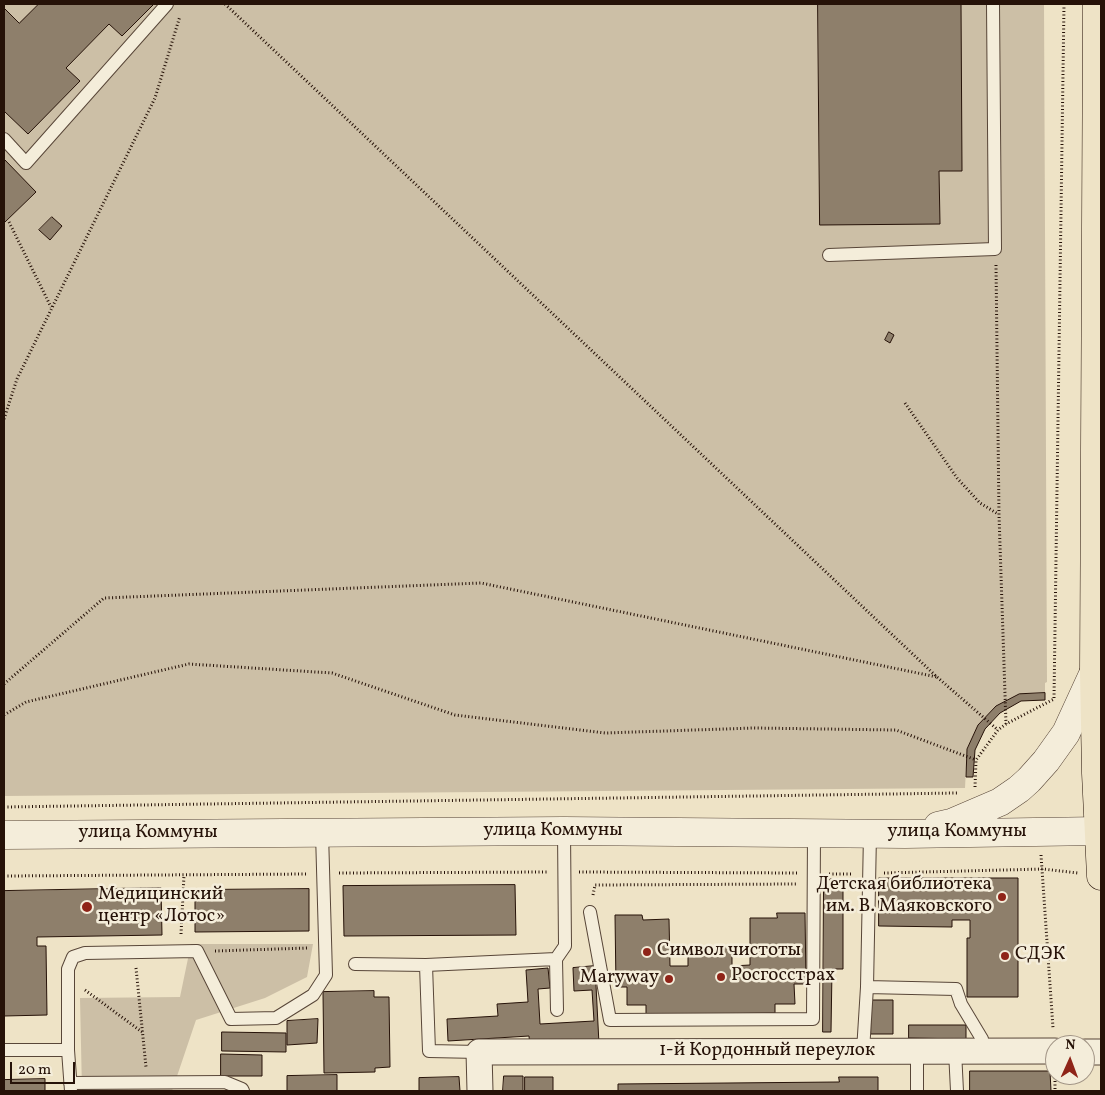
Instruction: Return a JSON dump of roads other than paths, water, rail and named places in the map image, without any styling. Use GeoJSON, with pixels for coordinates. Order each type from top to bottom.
{"type":"FeatureCollection","features":[{"type":"Feature","properties":{"kind":"main road"},"geometry":{"type":"LineString","coordinates":[[1097,4],[1094,672],[1096,773],[1101,831],[1101,876]]}},
{"type":"Feature","properties":{"kind":"street"},"geometry":{"type":"LineString","coordinates":[[905,834],[951,823],[1000,802],[1019,789],[1046,762],[1066,733],[1094,672]]}},
{"type":"Feature","properties":{"kind":"street","name":"улица Коммуны"},"geometry":{"type":"LineString","coordinates":[[4,835],[564,831],[905,834],[1101,831]]}},
{"type":"Feature","properties":{"kind":"street","name":"1-й Кордонный переулок"},"geometry":{"type":"LineString","coordinates":[[479,1052],[1045,1051]]}},
{"type":"Feature","properties":{"kind":"street"},"geometry":{"type":"LineString","coordinates":[[479,1052],[480,1091]]}},
{"type":"Feature","properties":{"kind":"lane"},"geometry":{"type":"LineString","coordinates":[[4,139],[26,163],[167,4]]}},
{"type":"Feature","properties":{"kind":"lane"},"geometry":{"type":"LineString","coordinates":[[829,255],[995,249],[993,4]]}},
{"type":"Feature","properties":{"kind":"lane"},"geometry":{"type":"LineString","coordinates":[[557,1010],[556,959],[564,946],[564,831]]}},
{"type":"Feature","properties":{"kind":"lane"},"geometry":{"type":"LineString","coordinates":[[242,1091],[242,1089],[225,1082],[71,1087],[68,1050],[68,969],[73,957],[85,953],[197,951],[231,1019],[276,1018],[313,995],[326,975],[322,833]]}},
{"type":"Feature","properties":{"kind":"lane"},"geometry":{"type":"LineString","coordinates":[[590,912],[610,1020],[813,1019],[814,833]]}},
{"type":"Feature","properties":{"kind":"lane"},"geometry":{"type":"LineString","coordinates":[[863,1052],[867,987],[870,834]]}},
{"type":"Feature","properties":{"kind":"lane"},"geometry":{"type":"LineString","coordinates":[[354,964],[426,965],[556,959]]}},
{"type":"Feature","properties":{"kind":"lane"},"geometry":{"type":"LineString","coordinates":[[426,965],[429,1051],[479,1052]]}},
{"type":"Feature","properties":{"kind":"lane"},"geometry":{"type":"LineString","coordinates":[[867,987],[956,989],[961,1004],[982,1039],[982,1051]]}},
{"type":"Feature","properties":{"kind":"lane"},"geometry":{"type":"LineString","coordinates":[[4,1050],[68,1050]]}},
{"type":"Feature","properties":{"kind":"lane"},"geometry":{"type":"LineString","coordinates":[[916,1052],[917,1091]]}},
{"type":"Feature","properties":{"kind":"lane"},"geometry":{"type":"LineString","coordinates":[[955,1052],[957,1091]]}},
{"type":"Feature","properties":{"kind":"place","name":"Детская библиотека им. В. Маяковского"},"geometry":{"type":"Point","coordinates":[1002,897]}},
{"type":"Feature","properties":{"kind":"place","name":"Медицинский центр «Лотос»"},"geometry":{"type":"Point","coordinates":[87,907]}},
{"type":"Feature","properties":{"kind":"place","name":"Символ чистоты"},"geometry":{"type":"Point","coordinates":[647,952]}},
{"type":"Feature","properties":{"kind":"place","name":"СДЭК"},"geometry":{"type":"Point","coordinates":[1005,956]}},
{"type":"Feature","properties":{"kind":"place","name":"Росгосстрах"},"geometry":{"type":"Point","coordinates":[721,977]}},
{"type":"Feature","properties":{"kind":"place","name":"Maryway"},"geometry":{"type":"Point","coordinates":[669,979]}}]}
